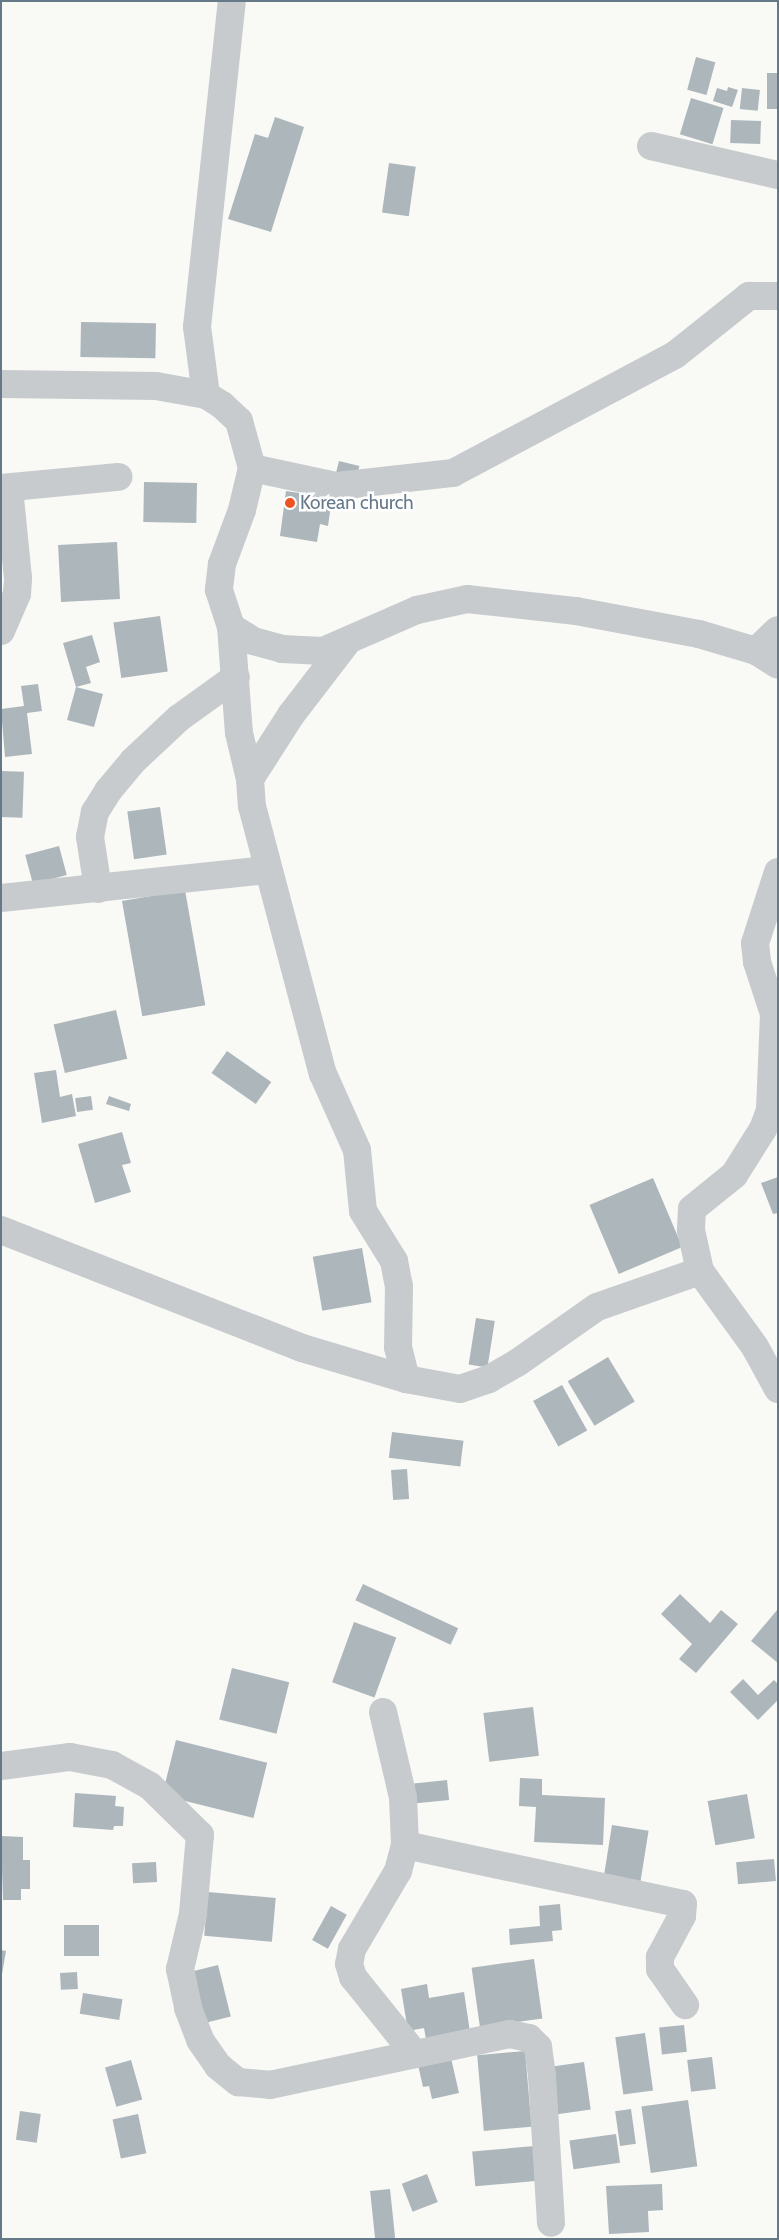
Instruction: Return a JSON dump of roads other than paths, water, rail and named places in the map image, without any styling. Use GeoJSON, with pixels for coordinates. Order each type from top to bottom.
{"type":"FeatureCollection","features":[{"type":"Feature","properties":{"kind":"street"},"geometry":{"type":"LineString","coordinates":[[206,395],[197,327],[232,1]]}},
{"type":"Feature","properties":{"kind":"street"},"geometry":{"type":"LineString","coordinates":[[651,146],[778,175]]}},
{"type":"Feature","properties":{"kind":"street"},"geometry":{"type":"LineString","coordinates":[[252,468],[337,486],[453,473],[675,355],[749,296],[778,296]]}},
{"type":"Feature","properties":{"kind":"street"},"geometry":{"type":"LineString","coordinates":[[1,384],[156,386],[206,395],[239,420],[252,468],[222,564],[219,590],[231,627],[239,733],[250,779],[252,806],[323,1074],[356,1150],[363,1211],[394,1261],[399,1286],[398,1347],[406,1379]]}},
{"type":"Feature","properties":{"kind":"street"},"geometry":{"type":"LineString","coordinates":[[1,631],[17,594],[18,578],[5,488],[118,477]]}},
{"type":"Feature","properties":{"kind":"street"},"geometry":{"type":"LineString","coordinates":[[231,627],[253,641],[282,649],[323,650],[347,642],[417,610],[467,599],[576,611],[699,634],[767,658],[778,630]]}},
{"type":"Feature","properties":{"kind":"street"},"geometry":{"type":"LineString","coordinates":[[250,779],[291,715],[347,642]]}},
{"type":"Feature","properties":{"kind":"street"},"geometry":{"type":"LineString","coordinates":[[98,889],[90,837],[94,812],[108,790],[133,761],[179,718],[236,677]]}},
{"type":"Feature","properties":{"kind":"street"},"geometry":{"type":"LineString","coordinates":[[1,898],[268,870]]}},
{"type":"Feature","properties":{"kind":"street"},"geometry":{"type":"LineString","coordinates":[[778,872],[755,943],[757,962],[774,1014],[770,1110],[763,1129],[734,1174],[692,1209],[691,1230],[700,1271],[755,1347],[778,1389]]}},
{"type":"Feature","properties":{"kind":"street"},"geometry":{"type":"LineString","coordinates":[[1,1230],[302,1348],[406,1379],[460,1389],[475,1384],[517,1363],[597,1307],[700,1271]]}},
{"type":"Feature","properties":{"kind":"street"},"geometry":{"type":"LineString","coordinates":[[383,1712],[402,1797],[405,1845],[398,1871],[352,1949],[349,1964],[352,1977],[415,2054]]}},
{"type":"Feature","properties":{"kind":"street"},"geometry":{"type":"LineString","coordinates":[[1,1766],[70,1757],[112,1766],[150,1786],[200,1835],[193,1914],[180,1969],[188,2008],[200,2040],[218,2066],[238,2082],[270,2085],[510,2034],[530,2038],[538,2047],[550,2170],[551,2223]]}},
{"type":"Feature","properties":{"kind":"street"},"geometry":{"type":"LineString","coordinates":[[405,1845],[683,1904],[682,1916],[660,1957],[660,1969],[685,2005]]}},
{"type":"Feature","properties":{"kind":"place","name":"Korean church"},"geometry":{"type":"Point","coordinates":[290,503]}}]}
